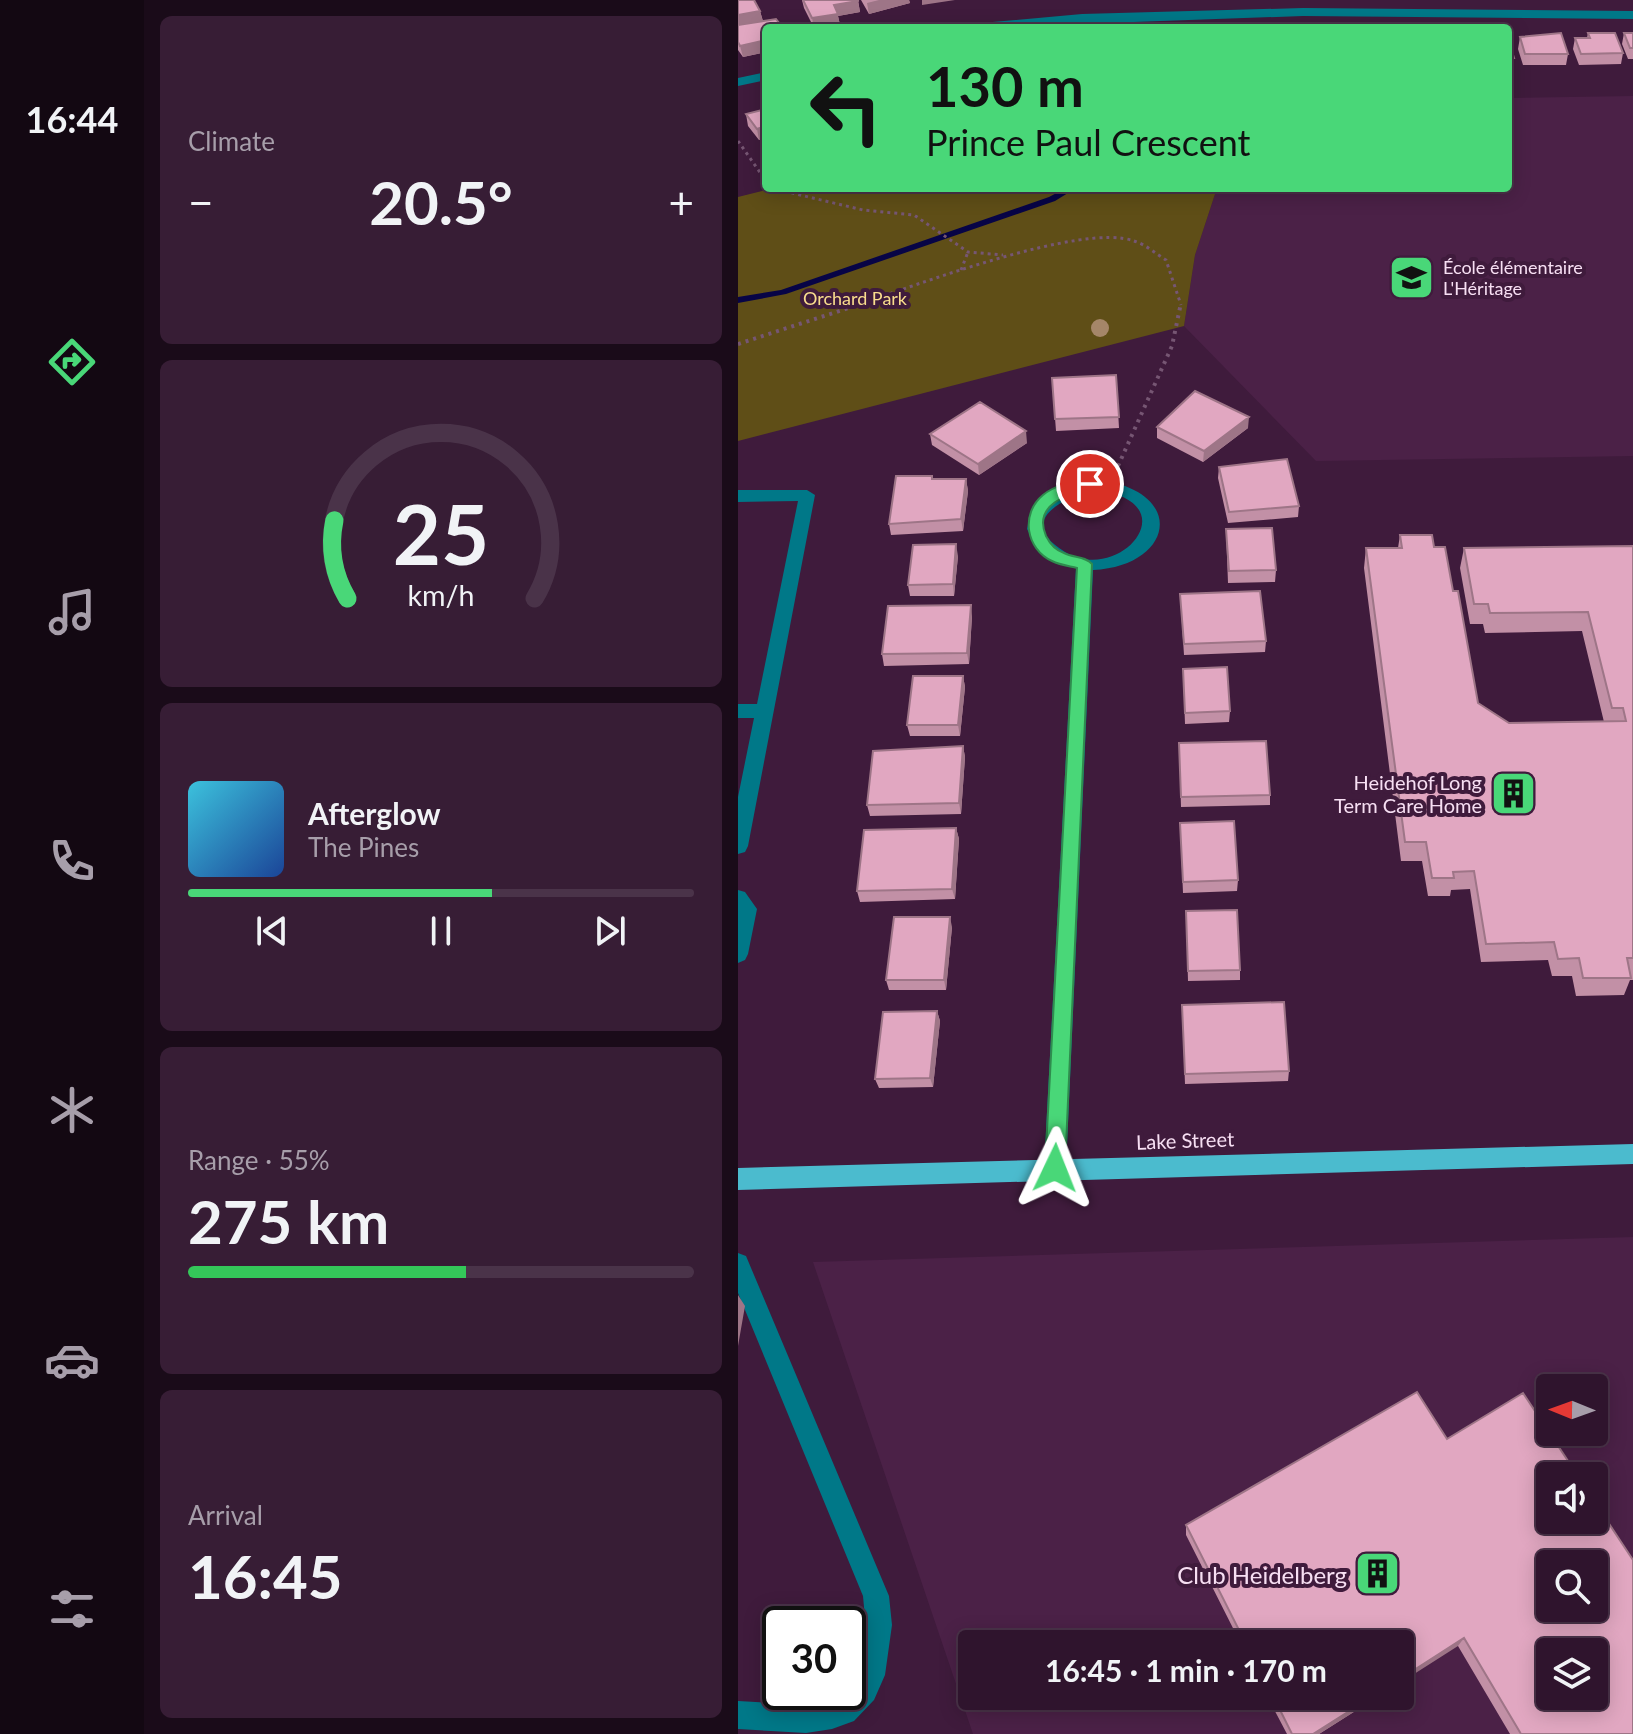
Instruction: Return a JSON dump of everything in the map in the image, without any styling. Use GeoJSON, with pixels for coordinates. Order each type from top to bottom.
{"type":"FeatureCollection","features":[{"type":"Feature","properties":{"kind":"main road","name":"Lake Street"},"geometry":{"type":"LineString","coordinates":[[738,1179],[1633,1154]]}},
{"type":"Feature","properties":{"kind":"street"},"geometry":{"type":"LineString","coordinates":[[1015,24],[1303,6],[1633,15]]}},
{"type":"Feature","properties":{"kind":"street"},"geometry":{"type":"LineString","coordinates":[[738,82],[762,77]]}},
{"type":"Feature","properties":{"kind":"street"},"geometry":{"type":"LineString","coordinates":[[1090,484],[1109,485],[1128,491],[1148,507],[1153,520],[1148,539],[1125,557],[1106,563],[1085,564],[1057,557],[1043,547],[1034,525],[1038,511],[1048,499],[1064,490],[1090,484]]}},
{"type":"Feature","properties":{"kind":"street"},"geometry":{"type":"LineString","coordinates":[[738,496],[807,495],[738,846]]}},
{"type":"Feature","properties":{"kind":"street"},"geometry":{"type":"LineString","coordinates":[[1055,1168],[1085,564]]}},
{"type":"Feature","properties":{"kind":"street"},"geometry":{"type":"LineString","coordinates":[[738,711],[764,711]]}},
{"type":"Feature","properties":{"kind":"street"},"geometry":{"type":"LineString","coordinates":[[738,898],[747,909],[738,954]]}},
{"type":"Feature","properties":{"kind":"street"},"geometry":{"type":"LineString","coordinates":[[738,1264],[876,1596],[881,1626],[867,1681],[858,1699],[845,1711],[817,1718],[738,1715]]}},
{"type":"Feature","properties":{"kind":"path"},"geometry":{"type":"LineString","coordinates":[[738,141],[762,175]]}},
{"type":"Feature","properties":{"kind":"path"},"geometry":{"type":"LineString","coordinates":[[788,192],[863,210],[914,215],[968,252],[1006,256]]}},
{"type":"Feature","properties":{"kind":"path"},"geometry":{"type":"LineString","coordinates":[[738,344],[1006,256],[1089,239],[1133,240],[1166,260],[1182,300],[1172,346],[1109,485]]}},
{"type":"Feature","properties":{"kind":"path"},"geometry":{"type":"LineString","coordinates":[[961,271],[968,252]]}},
{"type":"Feature","properties":{"kind":"shaded area","name":"École élémentaire L'Héritage"},"geometry":{"type":"Polygon","coordinates":[[[1633,96],[1633,456],[1316,461],[1184,326],[1195,255],[1216,192],[1512,192],[1512,98],[1633,96]]]}},
{"type":"Feature","properties":{"kind":"shaded area"},"geometry":{"type":"Polygon","coordinates":[[[1633,1237],[1633,1734],[973,1734],[965,1710],[1414,1710],[1414,1630],[958,1630],[958,1690],[813,1262],[1633,1237]]]}},
{"type":"Feature","properties":{"kind":"green space","name":"Orchard Park"},"geometry":{"type":"Polygon","coordinates":[[[762,191],[1216,192],[1195,255],[1184,326],[738,441],[738,197],[762,191]]]}},
{"type":"Feature","properties":{"kind":"building"},"geometry":{"type":"Polygon","coordinates":[[[738,0],[754,0],[760,11],[738,15],[738,0]]]}},
{"type":"Feature","properties":{"kind":"building"},"geometry":{"type":"Polygon","coordinates":[[[803,0],[858,1],[834,5],[838,14],[812,18],[803,0]]]}},
{"type":"Feature","properties":{"kind":"building"},"geometry":{"type":"Polygon","coordinates":[[[776,19],[780,24],[762,24],[762,41],[740,46],[738,25],[776,19]]]}},
{"type":"Feature","properties":{"kind":"building"},"geometry":{"type":"Polygon","coordinates":[[[1561,33],[1568,54],[1525,54],[1520,37],[1561,33]]]}},
{"type":"Feature","properties":{"kind":"building"},"geometry":{"type":"Polygon","coordinates":[[[1588,33],[1615,33],[1623,53],[1581,54],[1575,38],[1590,38],[1588,33]]]}},
{"type":"Feature","properties":{"kind":"building"},"geometry":{"type":"Polygon","coordinates":[[[1624,33],[1633,33],[1633,48],[1630,48],[1624,33]]]}},
{"type":"Feature","properties":{"kind":"building"},"geometry":{"type":"Polygon","coordinates":[[[762,110],[762,127],[757,129],[746,114],[762,110]]]}},
{"type":"Feature","properties":{"kind":"building"},"geometry":{"type":"Polygon","coordinates":[[[1116,375],[1119,417],[1055,419],[1052,378],[1116,375]]]}},
{"type":"Feature","properties":{"kind":"building"},"geometry":{"type":"Polygon","coordinates":[[[1195,391],[1249,417],[1204,451],[1157,427],[1195,391]]]}},
{"type":"Feature","properties":{"kind":"building"},"geometry":{"type":"Polygon","coordinates":[[[980,402],[1026,431],[978,464],[930,434],[980,402]]]}},
{"type":"Feature","properties":{"kind":"building"},"geometry":{"type":"Polygon","coordinates":[[[1287,459],[1299,506],[1229,512],[1219,467],[1287,459]]]}},
{"type":"Feature","properties":{"kind":"building"},"geometry":{"type":"Polygon","coordinates":[[[896,476],[966,479],[961,519],[889,524],[896,476]]]}},
{"type":"Feature","properties":{"kind":"building"},"geometry":{"type":"Polygon","coordinates":[[[1272,528],[1276,570],[1229,571],[1226,529],[1272,528]]]}},
{"type":"Feature","properties":{"kind":"building","name":"Heidehof Long Term Care Home"},"geometry":{"type":"Polygon","coordinates":[[[1400,535],[1432,535],[1434,547],[1445,547],[1453,591],[1458,591],[1478,703],[1509,723],[1626,721],[1623,708],[1612,708],[1588,612],[1490,613],[1488,604],[1474,604],[1464,548],[1633,546],[1633,958],[1627,958],[1631,978],[1583,978],[1579,958],[1558,959],[1554,942],[1486,944],[1474,871],[1453,872],[1454,878],[1432,878],[1426,842],[1405,842],[1366,548],[1402,548],[1400,535]]]}},
{"type":"Feature","properties":{"kind":"building"},"geometry":{"type":"Polygon","coordinates":[[[956,544],[953,584],[908,585],[913,545],[956,544]]]}},
{"type":"Feature","properties":{"kind":"building"},"geometry":{"type":"Polygon","coordinates":[[[1260,591],[1266,641],[1184,644],[1180,594],[1260,591]]]}},
{"type":"Feature","properties":{"kind":"building"},"geometry":{"type":"Polygon","coordinates":[[[971,605],[967,653],[882,654],[888,606],[971,605]]]}},
{"type":"Feature","properties":{"kind":"building"},"geometry":{"type":"Polygon","coordinates":[[[1227,667],[1230,711],[1185,713],[1183,669],[1227,667]]]}},
{"type":"Feature","properties":{"kind":"building"},"geometry":{"type":"Polygon","coordinates":[[[913,676],[963,676],[958,725],[907,725],[913,676]]]}},
{"type":"Feature","properties":{"kind":"building"},"geometry":{"type":"Polygon","coordinates":[[[1266,741],[1270,795],[1181,797],[1179,743],[1266,741]]]}},
{"type":"Feature","properties":{"kind":"building"},"geometry":{"type":"Polygon","coordinates":[[[963,746],[959,803],[867,805],[873,751],[963,746]]]}},
{"type":"Feature","properties":{"kind":"building"},"geometry":{"type":"Polygon","coordinates":[[[1234,821],[1238,880],[1183,882],[1180,823],[1234,821]]]}},
{"type":"Feature","properties":{"kind":"building"},"geometry":{"type":"Polygon","coordinates":[[[956,828],[952,889],[857,891],[864,830],[956,828]]]}},
{"type":"Feature","properties":{"kind":"building"},"geometry":{"type":"Polygon","coordinates":[[[1237,910],[1240,970],[1188,971],[1186,911],[1237,910]]]}},
{"type":"Feature","properties":{"kind":"building"},"geometry":{"type":"Polygon","coordinates":[[[894,917],[950,917],[944,980],[886,980],[894,917]]]}},
{"type":"Feature","properties":{"kind":"building"},"geometry":{"type":"Polygon","coordinates":[[[1284,1002],[1289,1071],[1185,1074],[1182,1005],[1284,1002]]]}},
{"type":"Feature","properties":{"kind":"building"},"geometry":{"type":"Polygon","coordinates":[[[937,1011],[930,1078],[875,1079],[883,1012],[937,1011]]]}},
{"type":"Feature","properties":{"kind":"building","name":"Club Heidelberg"},"geometry":{"type":"Polygon","coordinates":[[[1417,1392],[1447,1439],[1523,1393],[1536,1413],[1536,1446],[1558,1446],[1569,1462],[1536,1462],[1536,1534],[1608,1534],[1608,1522],[1633,1560],[1633,1734],[1521,1734],[1464,1638],[1414,1670],[1414,1630],[1239,1630],[1186,1525],[1417,1392]]]}},
{"type":"Feature","properties":{"kind":"building"},"geometry":{"type":"Polygon","coordinates":[[[1280,1710],[1351,1710],[1313,1734],[1292,1734],[1280,1710]]]}},
{"type":"Feature","properties":{"kind":"waterway"},"geometry":{"type":"LineString","coordinates":[[738,300],[783,292],[1065,192]]}},
{"type":"Feature","properties":{"kind":"place","name":"École élémentaire L'Héritage"},"geometry":{"type":"Point","coordinates":[1412,277]}},
{"type":"Feature","properties":{"kind":"place","name":"Heidehof Long Term Care Home"},"geometry":{"type":"Point","coordinates":[1513,793]}},
{"type":"Feature","properties":{"kind":"place","name":"Club Heidelberg"},"geometry":{"type":"Point","coordinates":[1378,1574]}},
{"type":"Feature","properties":{"kind":"route"},"geometry":{"type":"LineString","coordinates":[[1055,1168],[1085,564],[1057,557],[1043,547],[1037,539],[1034,525],[1038,511],[1048,499],[1064,490],[1090,484]]}}]}
